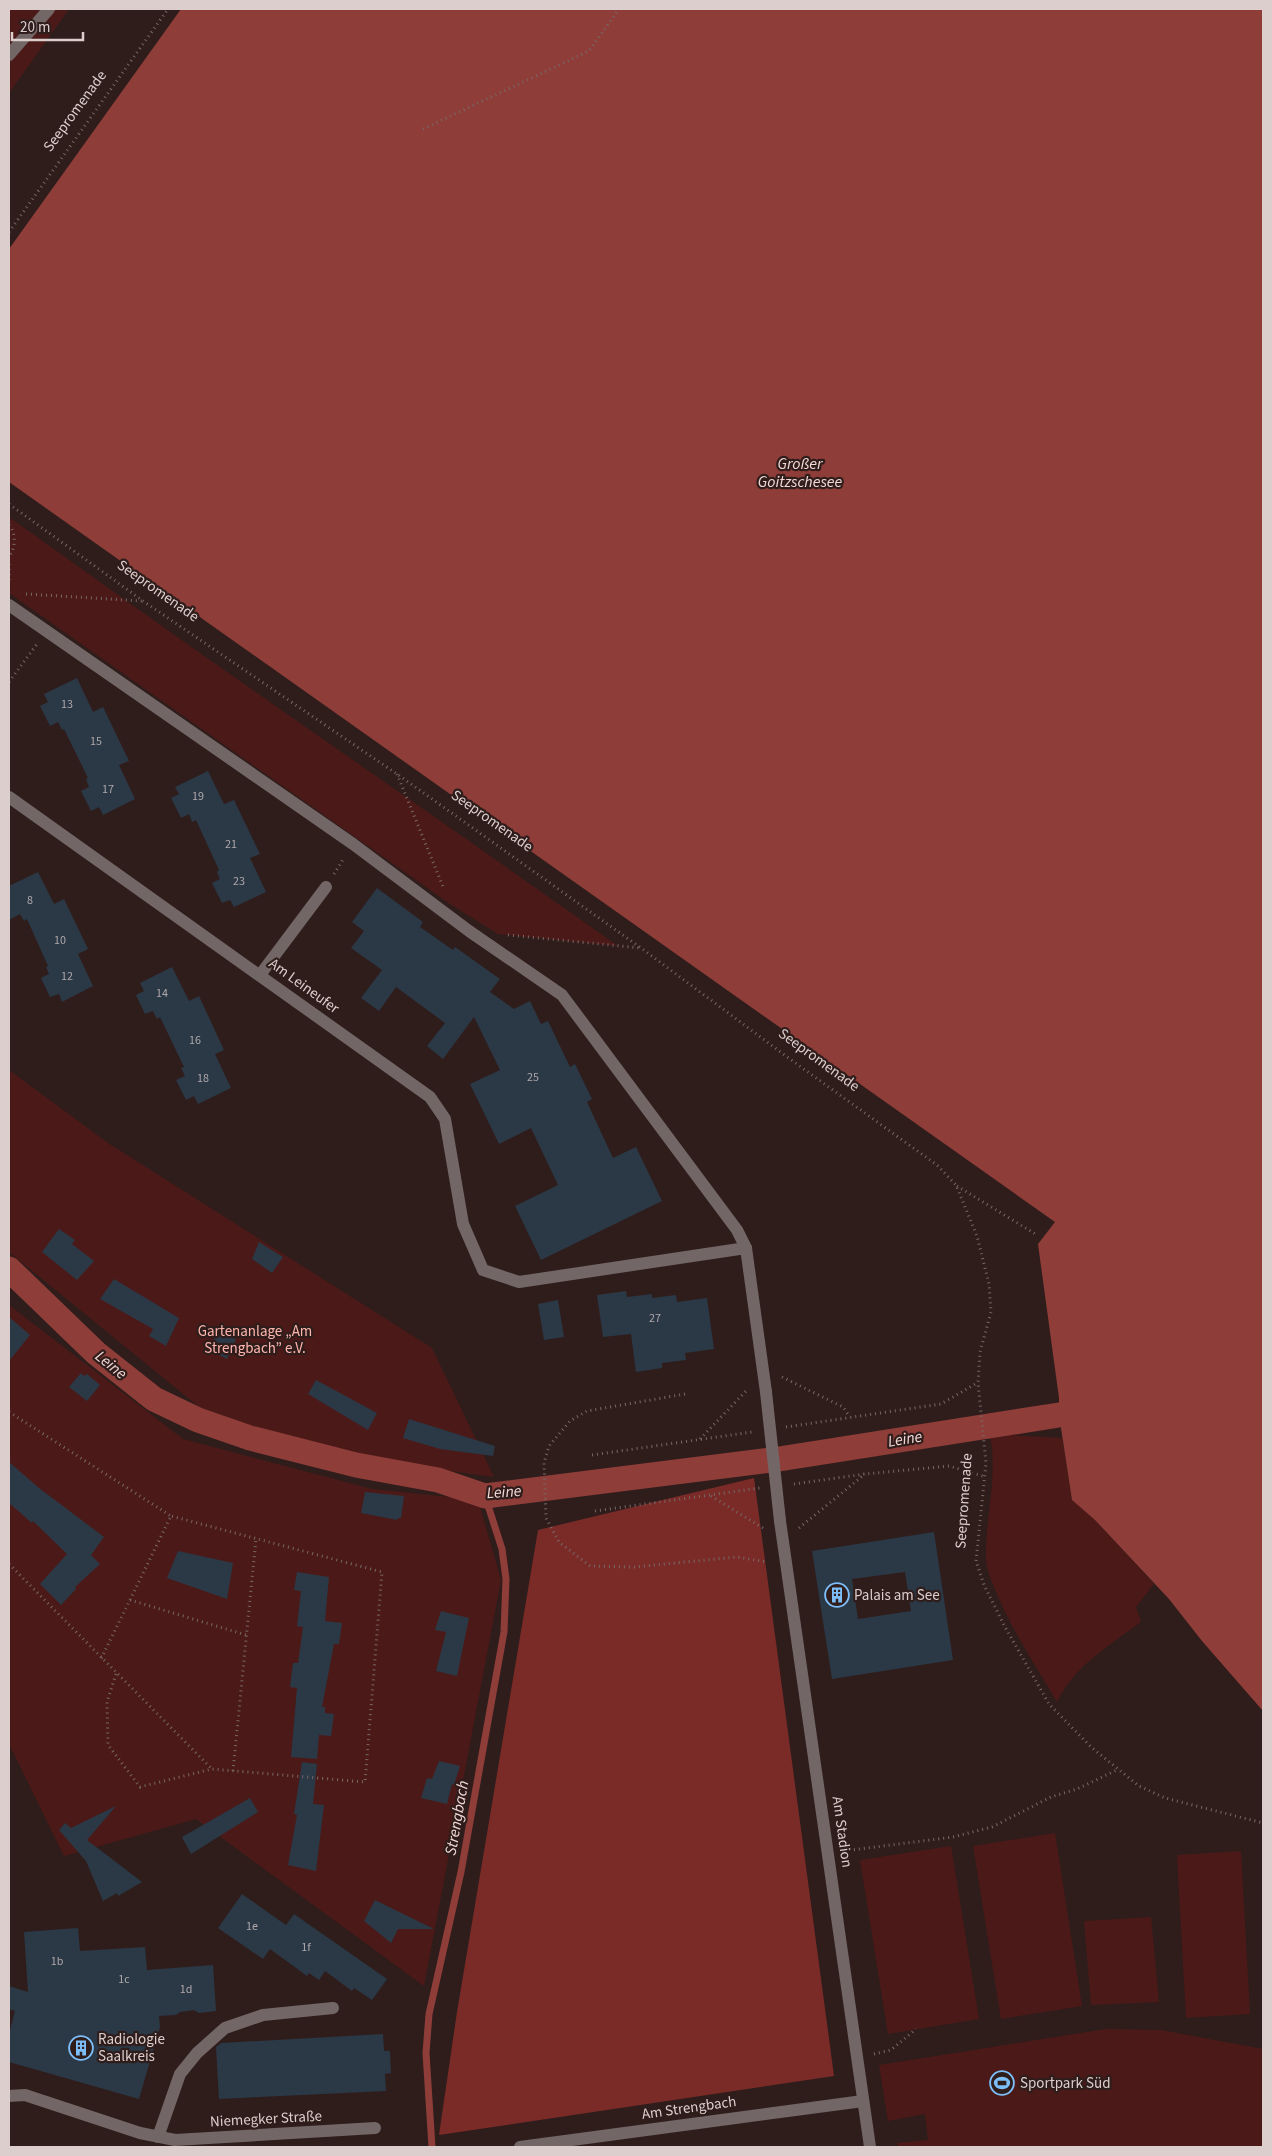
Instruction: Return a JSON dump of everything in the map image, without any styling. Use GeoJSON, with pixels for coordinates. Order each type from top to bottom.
{"type":"FeatureCollection","features":[{"type":"Feature","properties":{"kind":"street"},"geometry":{"type":"LineString","coordinates":[[9,55],[49,9]]}},
{"type":"Feature","properties":{"kind":"street"},"geometry":{"type":"LineString","coordinates":[[9,605],[353,844],[469,931],[562,995],[737,1230],[746,1248]]}},
{"type":"Feature","properties":{"kind":"street","name":"Am Leineufer"},"geometry":{"type":"LineString","coordinates":[[9,796],[430,1097],[445,1119],[463,1224],[483,1270],[519,1282],[746,1248]]}},
{"type":"Feature","properties":{"kind":"street"},"geometry":{"type":"LineString","coordinates":[[260,975],[326,887]]}},
{"type":"Feature","properties":{"kind":"street","name":"Am Stadion"},"geometry":{"type":"LineString","coordinates":[[746,1248],[766,1392],[786,1565],[870,2147]]}},
{"type":"Feature","properties":{"kind":"street"},"geometry":{"type":"LineString","coordinates":[[158,2137],[180,2074],[197,2053],[225,2028],[262,2015],[333,2008]]}},
{"type":"Feature","properties":{"kind":"street","name":"Niemegker Straße"},"geometry":{"type":"LineString","coordinates":[[9,2096],[25,2096],[140,2133],[175,2140],[376,2128]]}},
{"type":"Feature","properties":{"kind":"street","name":"Am Strengbach"},"geometry":{"type":"LineString","coordinates":[[520,2147],[863,2101]]}},
{"type":"Feature","properties":{"kind":"path","name":"Seepromenade"},"geometry":{"type":"LineString","coordinates":[[9,232],[168,9]]}},
{"type":"Feature","properties":{"kind":"path"},"geometry":{"type":"LineString","coordinates":[[423,129],[589,51],[619,9]]}},
{"type":"Feature","properties":{"kind":"path","name":"Seepromenade"},"geometry":{"type":"LineString","coordinates":[[10,505],[143,601],[397,774],[641,948],[937,1165],[956,1185],[977,1236],[989,1284],[991,1312],[980,1352],[978,1383],[986,1463],[976,1561],[984,1585],[1004,1627],[1050,1704],[1091,1747],[1139,1786],[1165,1798],[1263,1823]]}},
{"type":"Feature","properties":{"kind":"path"},"geometry":{"type":"LineString","coordinates":[[9,512],[10,505]]}},
{"type":"Feature","properties":{"kind":"path"},"geometry":{"type":"LineString","coordinates":[[9,525],[12,528],[14,542],[12,553],[9,556]]}},
{"type":"Feature","properties":{"kind":"path"},"geometry":{"type":"LineString","coordinates":[[9,564],[9,582]]}},
{"type":"Feature","properties":{"kind":"path"},"geometry":{"type":"LineString","coordinates":[[18,593],[143,601]]}},
{"type":"Feature","properties":{"kind":"path"},"geometry":{"type":"LineString","coordinates":[[9,682],[40,640]]}},
{"type":"Feature","properties":{"kind":"path"},"geometry":{"type":"LineString","coordinates":[[397,774],[458,922]]}},
{"type":"Feature","properties":{"kind":"path"},"geometry":{"type":"LineString","coordinates":[[326,887],[353,844]]}},
{"type":"Feature","properties":{"kind":"path"},"geometry":{"type":"LineString","coordinates":[[507,935],[641,948]]}},
{"type":"Feature","properties":{"kind":"path"},"geometry":{"type":"LineString","coordinates":[[956,1185],[1037,1235]]}},
{"type":"Feature","properties":{"kind":"path"},"geometry":{"type":"LineString","coordinates":[[685,1394],[587,1411],[570,1420],[549,1446],[544,1463],[546,1518],[559,1542],[590,1566],[634,1567],[737,1557],[786,1565]]}},
{"type":"Feature","properties":{"kind":"path"},"geometry":{"type":"LineString","coordinates":[[9,1412],[171,1516],[382,1572],[365,1782],[212,1769],[140,1787],[108,1745],[107,1702],[116,1674]]}},
{"type":"Feature","properties":{"kind":"path"},"geometry":{"type":"LineString","coordinates":[[101,1659],[171,1516]]}},
{"type":"Feature","properties":{"kind":"path"},"geometry":{"type":"LineString","coordinates":[[233,1770],[256,1539]]}},
{"type":"Feature","properties":{"kind":"path"},"geometry":{"type":"LineString","coordinates":[[9,1564],[212,1769]]}},
{"type":"Feature","properties":{"kind":"path"},"geometry":{"type":"LineString","coordinates":[[130,1600],[247,1635]]}},
{"type":"Feature","properties":{"kind":"path"},"geometry":{"type":"LineString","coordinates":[[828,1853],[953,1837],[992,1826],[1051,1797],[1077,1789],[1118,1769]]}},
{"type":"Feature","properties":{"kind":"path"},"geometry":{"type":"LineString","coordinates":[[856,2059],[890,2050],[916,2029]]}},
{"type":"Feature","properties":{"kind":"green space"},"geometry":{"type":"Polygon","coordinates":[[[9,9],[69,9],[9,93],[9,9]]]}},
{"type":"Feature","properties":{"kind":"green space"},"geometry":{"type":"Polygon","coordinates":[[[9,517],[618,946],[498,934],[450,904],[9,593],[9,517]]]}},
{"type":"Feature","properties":{"kind":"green space","name":"Gartenanlage „Am Strengbach” e.V."},"geometry":{"type":"Polygon","coordinates":[[[9,1070],[108,1143],[432,1348],[494,1477],[384,1462],[215,1420],[9,1252],[9,1070]]]}},
{"type":"Feature","properties":{"kind":"green space"},"geometry":{"type":"Polygon","coordinates":[[[9,1305],[183,1439],[372,1489],[478,1500],[501,1580],[424,1986],[196,1819],[64,1856],[9,1744],[9,1305]]]}},
{"type":"Feature","properties":{"kind":"green space"},"geometry":{"type":"Polygon","coordinates":[[[990,1434],[1062,1438],[1072,1500],[1095,1520],[1154,1584],[1136,1607],[1141,1622],[1105,1648],[1083,1667],[1064,1689],[1057,1702],[1010,1621],[996,1592],[988,1569],[986,1540],[993,1465],[990,1434]]]}},
{"type":"Feature","properties":{"kind":"green space"},"geometry":{"type":"Polygon","coordinates":[[[1055,1833],[1082,2006],[1001,2019],[973,1846],[1055,1833]]]}},
{"type":"Feature","properties":{"kind":"green space"},"geometry":{"type":"Polygon","coordinates":[[[951,1846],[979,2019],[888,2034],[860,1860],[951,1846]]]}},
{"type":"Feature","properties":{"kind":"green space"},"geometry":{"type":"Polygon","coordinates":[[[1241,1851],[1250,2014],[1186,2018],[1177,1855],[1241,1851]]]}},
{"type":"Feature","properties":{"kind":"green space"},"geometry":{"type":"Polygon","coordinates":[[[1151,1917],[1159,2002],[1091,2005],[1084,1921],[1151,1917]]]}},
{"type":"Feature","properties":{"kind":"green space","name":"Sportpark Süd"},"geometry":{"type":"Polygon","coordinates":[[[1106,2029],[1161,2030],[1263,2049],[1263,2147],[898,2147],[897,2143],[928,2140],[925,2114],[888,2121],[879,2065],[1106,2029]]]}},
{"type":"Feature","properties":{"kind":"shaded area"},"geometry":{"type":"Polygon","coordinates":[[[754,1478],[834,2076],[439,2135],[457,2012],[538,1530],[754,1478]]]}},
{"type":"Feature","properties":{"kind":"water","name":"Großer Goitzschesee"},"geometry":{"type":"Polygon","coordinates":[[[181,9],[1263,9],[1263,1711],[1202,1641],[1169,1599],[1095,1520],[1072,1500],[1059,1415],[1059,1398],[1038,1244],[1055,1222],[9,482],[9,249],[181,9]]]}},
{"type":"Feature","properties":{"kind":"building"},"geometry":{"type":"Polygon","coordinates":[[[77,678],[93,712],[103,707],[129,761],[119,765],[135,799],[103,815],[99,807],[91,811],[81,791],[89,787],[86,779],[88,778],[64,729],[62,730],[58,722],[50,726],[40,706],[48,702],[44,694],[77,678]]]}},
{"type":"Feature","properties":{"kind":"building"},"geometry":{"type":"Polygon","coordinates":[[[208,771],[224,804],[234,800],[260,854],[250,858],[266,892],[234,907],[230,900],[222,903],[212,883],[220,879],[217,872],[219,870],[196,820],[192,822],[189,814],[181,818],[171,798],[179,794],[175,787],[208,771]]]}},
{"type":"Feature","properties":{"kind":"building"},"geometry":{"type":"Polygon","coordinates":[[[38,872],[54,904],[64,899],[88,949],[78,954],[93,986],[62,1002],[59,994],[50,997],[41,978],[49,974],[46,967],[48,966],[27,919],[24,921],[20,914],[9,920],[9,886],[38,872]]]}},
{"type":"Feature","properties":{"kind":"building"},"geometry":{"type":"Polygon","coordinates":[[[377,888],[423,922],[420,927],[453,950],[455,947],[500,979],[490,992],[514,1009],[530,1001],[541,1024],[548,1021],[570,1067],[575,1064],[592,1099],[587,1102],[613,1158],[636,1147],[662,1201],[541,1260],[515,1206],[558,1185],[531,1128],[499,1144],[470,1084],[500,1070],[474,1017],[443,1059],[427,1046],[445,1023],[396,987],[379,1011],[361,998],[382,970],[351,948],[364,931],[352,922],[377,888]]]}},
{"type":"Feature","properties":{"kind":"building"},"geometry":{"type":"Polygon","coordinates":[[[172,967],[189,1001],[199,996],[224,1050],[215,1054],[231,1088],[198,1104],[194,1096],[186,1100],[176,1080],[185,1076],[181,1068],[184,1067],[160,1017],[157,1019],[153,1011],[145,1014],[136,995],[144,991],[140,983],[172,967]]]}},
{"type":"Feature","properties":{"kind":"building"},"geometry":{"type":"Polygon","coordinates":[[[59,1229],[75,1240],[72,1244],[94,1261],[77,1280],[42,1252],[59,1229]]]}},
{"type":"Feature","properties":{"kind":"building"},"geometry":{"type":"Polygon","coordinates":[[[259,1242],[283,1257],[272,1273],[252,1259],[259,1242]]]}},
{"type":"Feature","properties":{"kind":"building"},"geometry":{"type":"Polygon","coordinates":[[[114,1279],[179,1318],[166,1346],[149,1336],[153,1329],[100,1299],[114,1279]]]}},
{"type":"Feature","properties":{"kind":"building"},"geometry":{"type":"Polygon","coordinates":[[[626,1291],[627,1297],[652,1294],[652,1298],[676,1295],[677,1302],[707,1298],[714,1349],[685,1353],[686,1360],[662,1363],[662,1368],[636,1372],[631,1334],[603,1337],[597,1295],[626,1291]]]}},
{"type":"Feature","properties":{"kind":"building"},"geometry":{"type":"Polygon","coordinates":[[[558,1300],[564,1337],[544,1340],[538,1304],[558,1300]]]}},
{"type":"Feature","properties":{"kind":"building"},"geometry":{"type":"Polygon","coordinates":[[[9,1317],[30,1335],[9,1361],[9,1317]]]}},
{"type":"Feature","properties":{"kind":"building"},"geometry":{"type":"Polygon","coordinates":[[[218,1330],[236,1339],[227,1359],[209,1350],[218,1330]]]}},
{"type":"Feature","properties":{"kind":"building"},"geometry":{"type":"Polygon","coordinates":[[[81,1373],[84,1376],[87,1374],[100,1385],[87,1401],[69,1387],[81,1373]]]}},
{"type":"Feature","properties":{"kind":"building"},"geometry":{"type":"Polygon","coordinates":[[[316,1380],[377,1413],[368,1430],[308,1394],[316,1380]]]}},
{"type":"Feature","properties":{"kind":"building"},"geometry":{"type":"Polygon","coordinates":[[[409,1419],[495,1446],[493,1456],[440,1449],[403,1438],[409,1419]]]}},
{"type":"Feature","properties":{"kind":"building"},"geometry":{"type":"Polygon","coordinates":[[[9,1462],[39,1488],[104,1537],[91,1555],[100,1564],[75,1587],[76,1589],[61,1605],[40,1584],[67,1554],[33,1521],[32,1523],[9,1503],[9,1462]]]}},
{"type":"Feature","properties":{"kind":"building"},"geometry":{"type":"Polygon","coordinates":[[[365,1492],[404,1496],[401,1518],[397,1520],[361,1513],[365,1492]]]}},
{"type":"Feature","properties":{"kind":"building","name":"Palais am See"},"geometry":{"type":"Polygon","coordinates":[[[934,1532],[953,1660],[832,1679],[812,1551],[934,1532]],[[905,1572],[852,1579],[858,1619],[911,1611],[905,1572]]]}},
{"type":"Feature","properties":{"kind":"building"},"geometry":{"type":"Polygon","coordinates":[[[178,1551],[233,1563],[227,1599],[167,1578],[178,1551]]]}},
{"type":"Feature","properties":{"kind":"building"},"geometry":{"type":"Polygon","coordinates":[[[297,1572],[329,1577],[325,1621],[342,1623],[339,1644],[334,1644],[322,1707],[325,1707],[325,1713],[334,1714],[331,1736],[319,1735],[317,1759],[291,1757],[297,1688],[290,1687],[293,1663],[298,1663],[303,1627],[297,1626],[301,1591],[294,1590],[297,1572]]]}},
{"type":"Feature","properties":{"kind":"building"},"geometry":{"type":"Polygon","coordinates":[[[441,1611],[469,1618],[457,1676],[436,1671],[446,1632],[435,1630],[441,1611]]]}},
{"type":"Feature","properties":{"kind":"building"},"geometry":{"type":"Polygon","coordinates":[[[439,1761],[460,1766],[454,1785],[452,1784],[447,1804],[421,1798],[427,1778],[432,1779],[439,1761]]]}},
{"type":"Feature","properties":{"kind":"building"},"geometry":{"type":"Polygon","coordinates":[[[302,1762],[317,1764],[313,1804],[324,1805],[316,1871],[288,1865],[297,1815],[294,1814],[302,1762]]]}},
{"type":"Feature","properties":{"kind":"building"},"geometry":{"type":"Polygon","coordinates":[[[250,1798],[258,1812],[191,1854],[182,1837],[250,1798]]]}},
{"type":"Feature","properties":{"kind":"building"},"geometry":{"type":"Polygon","coordinates":[[[116,1806],[87,1840],[142,1882],[118,1896],[117,1893],[103,1901],[86,1861],[59,1830],[65,1823],[71,1828],[116,1806]]]}},
{"type":"Feature","properties":{"kind":"building"},"geometry":{"type":"Polygon","coordinates":[[[242,1894],[286,1925],[294,1914],[387,1979],[372,2000],[354,1988],[352,1991],[325,1971],[319,1980],[309,1973],[307,1976],[270,1949],[263,1959],[218,1928],[242,1894]]]}},
{"type":"Feature","properties":{"kind":"building"},"geometry":{"type":"Polygon","coordinates":[[[375,1900],[434,1929],[398,1929],[391,1943],[364,1921],[375,1900]]]}},
{"type":"Feature","properties":{"kind":"building"},"geometry":{"type":"Polygon","coordinates":[[[78,1928],[80,1951],[145,1947],[147,1970],[213,1965],[216,2011],[199,2013],[194,2010],[180,2012],[176,2015],[159,2016],[160,2027],[139,2099],[9,2062],[9,2034],[15,2011],[9,2009],[9,1986],[28,1992],[24,1932],[78,1928]]]}},
{"type":"Feature","properties":{"kind":"building"},"geometry":{"type":"Polygon","coordinates":[[[383,2034],[384,2051],[390,2051],[391,2073],[385,2074],[386,2091],[219,2099],[216,2047],[221,2043],[383,2034]]]}},
{"type":"Feature","properties":{"kind":"waterway","name":"Leine"},"geometry":{"type":"LineString","coordinates":[[9,1269],[96,1353],[154,1399],[198,1420],[250,1438],[356,1465],[438,1480],[485,1496],[779,1459],[1059,1415]]}},
{"type":"Feature","properties":{"kind":"waterway","name":"Strengbach"},"geometry":{"type":"LineString","coordinates":[[432,2147],[426,2053],[429,2014],[461,1872],[504,1632],[506,1579],[502,1549],[485,1496]]}},
{"type":"Feature","properties":{"kind":"place","name":"Palais am See"},"geometry":{"type":"Point","coordinates":[837,1595]}},
{"type":"Feature","properties":{"kind":"place","name":"Radiologie Saalkreis"},"geometry":{"type":"Point","coordinates":[81,2048]}},
{"type":"Feature","properties":{"kind":"place","name":"Sportpark Süd"},"geometry":{"type":"Point","coordinates":[1002,2083]}}]}
